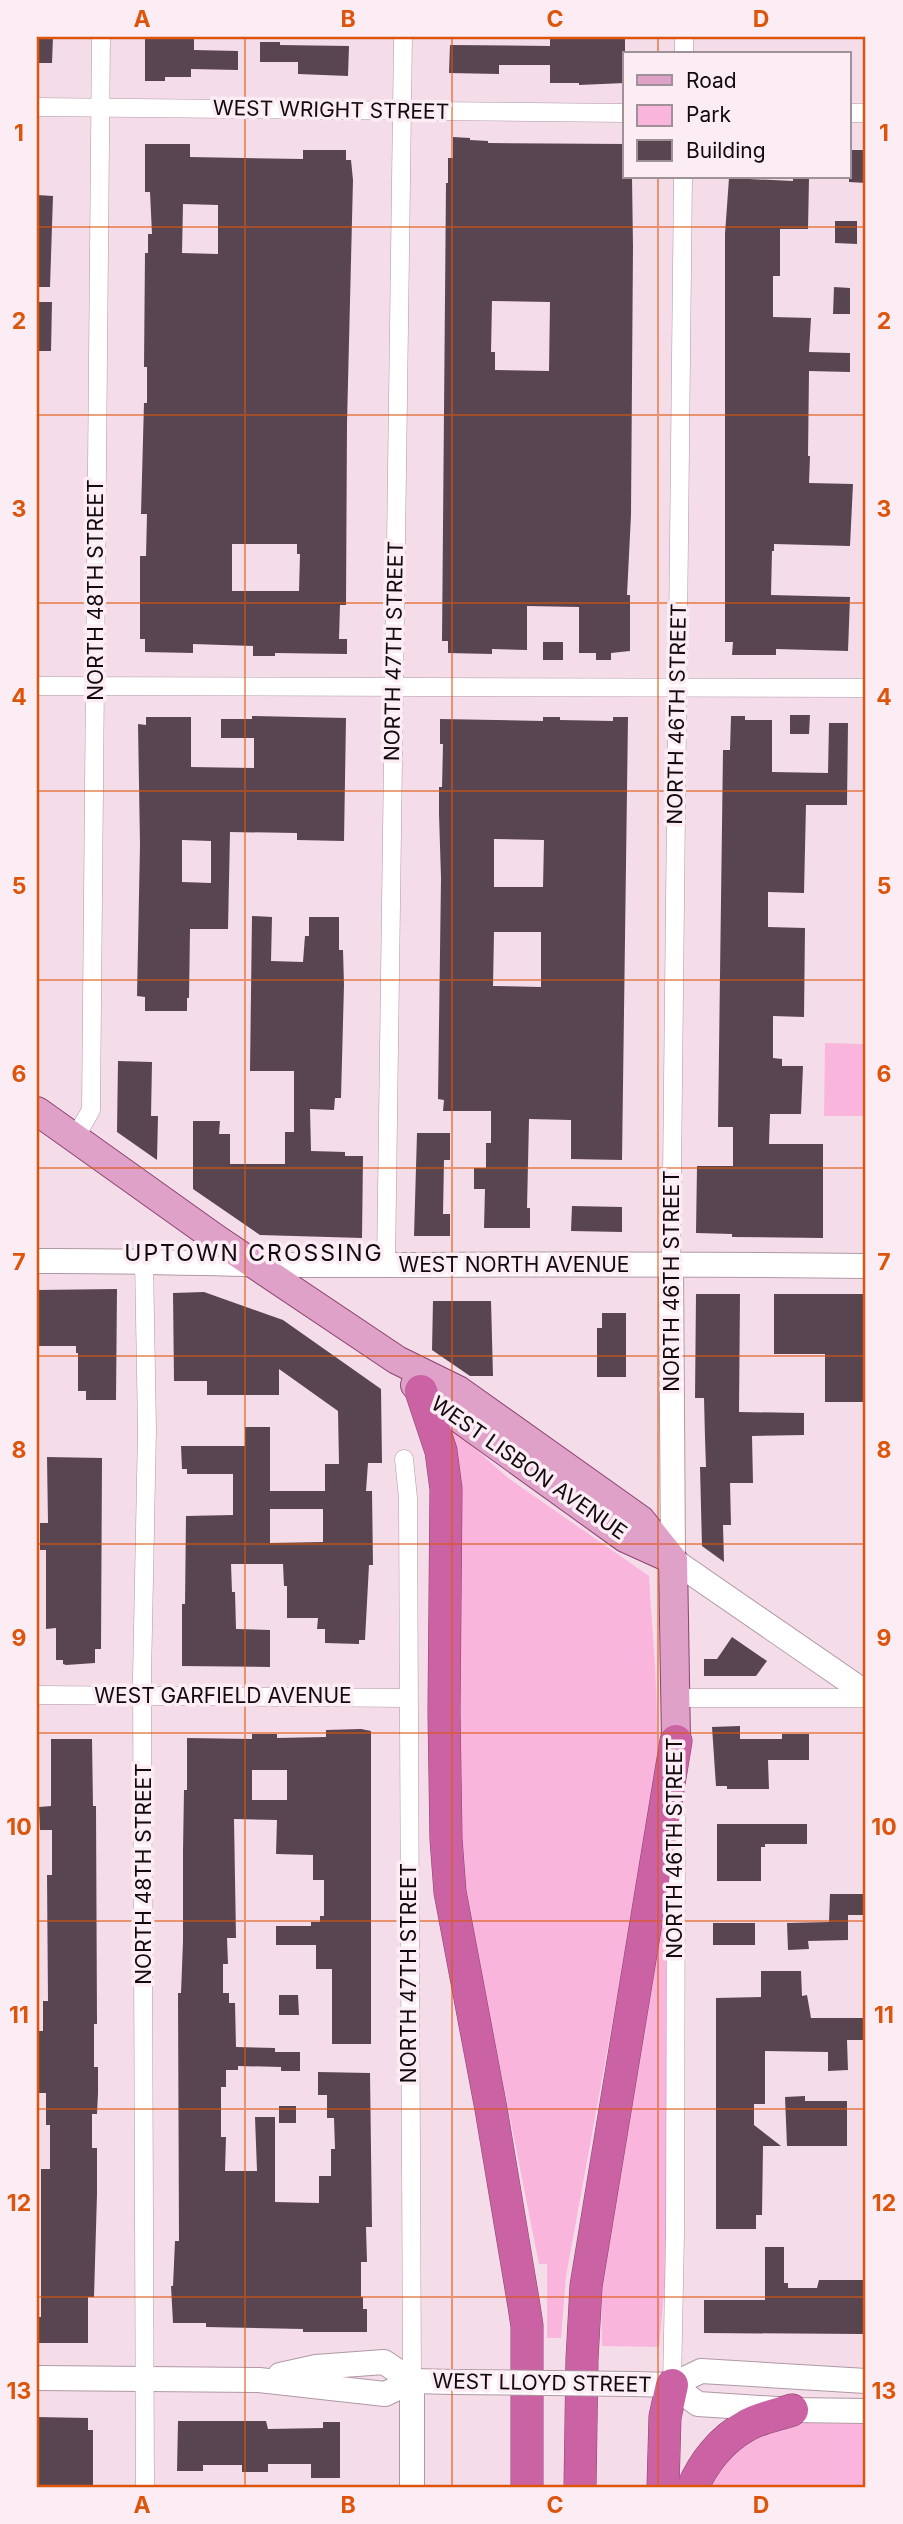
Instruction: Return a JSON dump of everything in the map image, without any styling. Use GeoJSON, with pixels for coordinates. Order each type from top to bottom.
{"type":"FeatureCollection","features":[{"type":"Feature","properties":{"kind":"highway"},"geometry":{"type":"LineString","coordinates":[[421,1391],[441,1451],[446,1489],[444,1712],[446,1839],[450,1892],[491,2109],[527,2326],[527,2487]]}},
{"type":"Feature","properties":{"kind":"highway"},"geometry":{"type":"LineString","coordinates":[[580,2487],[586,2286],[676,1741]]}},
{"type":"Feature","properties":{"kind":"highway"},"geometry":{"type":"LineString","coordinates":[[663,2487],[664,2417],[672,2385]]}},
{"type":"Feature","properties":{"kind":"highway"},"geometry":{"type":"LineString","coordinates":[[693,2487],[710,2457],[736,2432],[747,2425],[792,2410]]}},
{"type":"Feature","properties":{"kind":"main road","name":"WEST LISBON AVENUE"},"geometry":{"type":"LineString","coordinates":[[37,1111],[254,1264],[397,1360],[458,1390],[641,1520],[673,1560]]}},
{"type":"Feature","properties":{"kind":"main road","name":"WEST LISBON AVENUE"},"geometry":{"type":"LineString","coordinates":[[397,1360],[421,1391],[625,1538],[673,1560]]}},
{"type":"Feature","properties":{"kind":"main road","name":"NORTH 46TH STREET"},"geometry":{"type":"LineString","coordinates":[[673,1560],[676,1741]]}},
{"type":"Feature","properties":{"kind":"street","name":"NORTH 48TH STREET"},"geometry":{"type":"LineString","coordinates":[[75,1138],[92,1110],[101,37]]}},
{"type":"Feature","properties":{"kind":"street","name":"NORTH 47TH STREET"},"geometry":{"type":"LineString","coordinates":[[386,1265],[403,37]]}},
{"type":"Feature","properties":{"kind":"street","name":"WEST WRIGHT STREET"},"geometry":{"type":"LineString","coordinates":[[37,107],[623,113]]}},
{"type":"Feature","properties":{"kind":"street","name":"NORTH 46TH STREET"},"geometry":{"type":"LineString","coordinates":[[673,1560],[671,1265],[683,178]]}},
{"type":"Feature","properties":{"kind":"street"},"geometry":{"type":"LineString","coordinates":[[37,686],[866,688]]}},
{"type":"Feature","properties":{"kind":"street","name":"NORTH 48TH STREET"},"geometry":{"type":"LineString","coordinates":[[144,1260],[147,1413],[143,1696],[145,2487]]}},
{"type":"Feature","properties":{"kind":"street","name":"WEST NORTH AVENUE"},"geometry":{"type":"LineString","coordinates":[[37,1261],[866,1266]]}},
{"type":"Feature","properties":{"kind":"street","name":"NORTH 47TH STREET"},"geometry":{"type":"LineString","coordinates":[[404,1459],[408,1487],[412,2487]]}},
{"type":"Feature","properties":{"kind":"street","name":"WEST LISBON AVENUE"},"geometry":{"type":"LineString","coordinates":[[673,1560],[866,1693]]}},
{"type":"Feature","properties":{"kind":"street","name":"WEST GARFIELD AVENUE"},"geometry":{"type":"LineString","coordinates":[[37,1695],[408,1698]]}},
{"type":"Feature","properties":{"kind":"street"},"geometry":{"type":"LineString","coordinates":[[675,1699],[866,1699]]}},
{"type":"Feature","properties":{"kind":"street","name":"NORTH 46TH STREET"},"geometry":{"type":"LineString","coordinates":[[672,2385],[676,1741]]}},
{"type":"Feature","properties":{"kind":"street","name":"WEST LLOYD STREET"},"geometry":{"type":"LineString","coordinates":[[37,2378],[259,2380],[385,2394],[412,2381],[672,2385],[701,2371],[866,2381]]}},
{"type":"Feature","properties":{"kind":"street","name":"WEST LLOYD STREET"},"geometry":{"type":"LineString","coordinates":[[672,2385],[698,2404],[866,2411]]}},
{"type":"Feature","properties":{"kind":"green space"},"geometry":{"type":"Polygon","coordinates":[[[825,1043],[866,1044],[866,1116],[824,1116],[825,1043]]]}},
{"type":"Feature","properties":{"kind":"green space"},"geometry":{"type":"Polygon","coordinates":[[[450,1426],[508,1478],[649,1576],[657,1712],[654,1794],[566,2276],[561,2338],[547,2338],[547,2264],[539,2264],[462,1875],[450,1426]]]}},
{"type":"Feature","properties":{"kind":"green space"},"geometry":{"type":"Polygon","coordinates":[[[667,1861],[668,2250],[659,2347],[602,2346],[601,2292],[605,2256],[667,1861]]]}},
{"type":"Feature","properties":{"kind":"green space"},"geometry":{"type":"Polygon","coordinates":[[[806,2423],[866,2424],[866,2487],[707,2487],[719,2460],[729,2459],[758,2433],[806,2423]]]}},
{"type":"Feature","properties":{"kind":"building"},"geometry":{"type":"Polygon","coordinates":[[[37,37],[53,37],[52,63],[37,63],[37,37]]]}},
{"type":"Feature","properties":{"kind":"building"},"geometry":{"type":"Polygon","coordinates":[[[145,37],[194,37],[194,50],[238,51],[238,70],[191,69],[191,77],[165,77],[165,81],[145,81],[145,37]]]}},
{"type":"Feature","properties":{"kind":"building"},"geometry":{"type":"Polygon","coordinates":[[[550,37],[625,37],[623,83],[550,83],[550,65],[499,65],[499,74],[449,73],[450,45],[550,46],[550,37]]]}},
{"type":"Feature","properties":{"kind":"building"},"geometry":{"type":"Polygon","coordinates":[[[260,42],[349,46],[348,76],[298,74],[298,62],[260,62],[260,42]]]}},
{"type":"Feature","properties":{"kind":"building"},"geometry":{"type":"Polygon","coordinates":[[[453,137],[488,143],[623,144],[623,178],[632,178],[633,247],[631,515],[627,595],[630,595],[630,651],[611,653],[611,660],[596,660],[596,653],[579,653],[579,607],[527,606],[527,650],[492,649],[492,654],[448,653],[448,641],[442,641],[448,158],[453,158],[453,137]],[[492,301],[491,352],[495,352],[495,370],[549,371],[550,302],[492,301]]]}},
{"type":"Feature","properties":{"kind":"building"},"geometry":{"type":"Polygon","coordinates":[[[145,144],[190,144],[190,157],[303,159],[303,150],[346,150],[346,160],[351,160],[353,180],[346,605],[340,605],[339,639],[347,639],[347,654],[275,653],[275,656],[253,656],[253,646],[193,644],[193,653],[145,652],[145,639],[140,639],[140,556],[146,556],[147,514],[141,514],[144,403],[147,403],[147,367],[144,367],[145,253],[148,253],[148,234],[152,234],[150,192],[145,192],[145,144]],[[183,204],[182,253],[218,254],[218,205],[183,204]],[[232,544],[232,591],[299,591],[300,554],[297,554],[297,544],[232,544]]]}},
{"type":"Feature","properties":{"kind":"building"},"geometry":{"type":"Polygon","coordinates":[[[850,150],[866,150],[866,183],[849,182],[850,150]]]}},
{"type":"Feature","properties":{"kind":"building"},"geometry":{"type":"Polygon","coordinates":[[[729,178],[793,181],[793,178],[809,179],[808,229],[780,229],[780,276],[773,276],[773,317],[811,318],[809,352],[850,353],[850,372],[809,371],[808,456],[809,483],[853,484],[850,546],[774,544],[771,595],[850,597],[848,651],[776,649],[776,655],[732,655],[733,642],[725,642],[725,234],[729,178]]]}},
{"type":"Feature","properties":{"kind":"building"},"geometry":{"type":"Polygon","coordinates":[[[37,195],[53,196],[50,287],[37,287],[37,195]]]}},
{"type":"Feature","properties":{"kind":"building"},"geometry":{"type":"Polygon","coordinates":[[[835,221],[857,221],[857,244],[835,243],[835,221]]]}},
{"type":"Feature","properties":{"kind":"building"},"geometry":{"type":"Polygon","coordinates":[[[834,287],[850,288],[850,314],[833,314],[834,287]]]}},
{"type":"Feature","properties":{"kind":"building"},"geometry":{"type":"Polygon","coordinates":[[[37,302],[52,302],[51,351],[37,351],[37,302]]]}},
{"type":"Feature","properties":{"kind":"building"},"geometry":{"type":"Polygon","coordinates":[[[543,642],[563,642],[563,660],[543,660],[543,642]]]}},
{"type":"Feature","properties":{"kind":"building"},"geometry":{"type":"Polygon","coordinates":[[[790,715],[810,715],[809,734],[790,734],[790,715]]]}},
{"type":"Feature","properties":{"kind":"building"},"geometry":{"type":"Polygon","coordinates":[[[252,716],[346,718],[344,841],[297,840],[297,833],[230,832],[228,929],[190,929],[187,1011],[145,1011],[145,997],[137,996],[140,845],[138,724],[146,725],[146,717],[191,717],[191,767],[254,768],[254,738],[221,738],[221,719],[252,719],[252,716]],[[182,840],[182,882],[211,883],[211,841],[182,840]]]}},
{"type":"Feature","properties":{"kind":"building"},"geometry":{"type":"Polygon","coordinates":[[[731,716],[745,716],[745,720],[772,720],[772,772],[828,773],[829,723],[848,723],[847,805],[806,805],[804,893],[768,892],[768,927],[805,928],[804,1017],[773,1016],[773,1058],[782,1059],[782,1066],[803,1066],[801,1114],[770,1114],[769,1144],[823,1144],[823,1238],[732,1237],[732,1234],[696,1233],[697,1166],[733,1166],[733,1127],[718,1127],[723,750],[730,750],[731,716]]]}},
{"type":"Feature","properties":{"kind":"building"},"geometry":{"type":"Polygon","coordinates":[[[543,717],[613,721],[613,717],[628,717],[622,1160],[571,1159],[571,1120],[529,1119],[527,1208],[530,1208],[530,1228],[484,1228],[485,1189],[474,1189],[474,1168],[486,1168],[486,1143],[491,1143],[491,1111],[443,1111],[444,1100],[438,1099],[441,878],[439,787],[442,787],[443,744],[440,744],[440,719],[543,721],[543,717]],[[494,839],[494,887],[543,887],[544,840],[494,839]],[[494,932],[493,986],[541,987],[541,932],[494,932]]]}},
{"type":"Feature","properties":{"kind":"building"},"geometry":{"type":"Polygon","coordinates":[[[252,916],[272,917],[271,961],[303,962],[305,936],[309,936],[309,917],[339,917],[339,950],[343,950],[344,985],[341,1098],[335,1098],[334,1110],[310,1109],[311,1151],[345,1152],[345,1156],[363,1156],[362,1238],[260,1235],[193,1189],[193,1121],[220,1121],[219,1134],[230,1134],[230,1164],[285,1164],[285,1132],[294,1132],[294,1071],[250,1071],[252,916]]]}},
{"type":"Feature","properties":{"kind":"building"},"geometry":{"type":"Polygon","coordinates":[[[118,1061],[152,1062],[151,1116],[158,1116],[157,1160],[117,1132],[118,1061]]]}},
{"type":"Feature","properties":{"kind":"building"},"geometry":{"type":"Polygon","coordinates":[[[417,1133],[450,1133],[450,1160],[444,1160],[443,1214],[450,1214],[450,1236],[414,1236],[417,1133]]]}},
{"type":"Feature","properties":{"kind":"building"},"geometry":{"type":"Polygon","coordinates":[[[572,1206],[622,1207],[622,1232],[571,1231],[572,1206]]]}},
{"type":"Feature","properties":{"kind":"building"},"geometry":{"type":"Polygon","coordinates":[[[117,1289],[116,1400],[86,1400],[86,1391],[78,1391],[76,1346],[37,1346],[37,1290],[117,1289]]]}},
{"type":"Feature","properties":{"kind":"building"},"geometry":{"type":"Polygon","coordinates":[[[204,1292],[283,1320],[381,1389],[382,1463],[368,1463],[366,1491],[372,1491],[373,1565],[369,1565],[365,1640],[359,1640],[359,1644],[325,1643],[325,1629],[317,1629],[318,1618],[287,1618],[287,1586],[284,1586],[283,1564],[231,1564],[236,1629],[270,1630],[270,1667],[182,1666],[186,1516],[233,1515],[233,1474],[187,1474],[187,1469],[182,1469],[181,1446],[245,1446],[245,1427],[270,1427],[270,1491],[325,1491],[325,1464],[339,1464],[338,1411],[279,1369],[279,1395],[207,1395],[207,1381],[174,1381],[173,1293],[204,1292]],[[270,1509],[270,1543],[323,1542],[323,1509],[270,1509]]]}},
{"type":"Feature","properties":{"kind":"building"},"geometry":{"type":"Polygon","coordinates":[[[696,1294],[740,1294],[739,1412],[804,1413],[804,1435],[752,1436],[753,1483],[730,1483],[731,1525],[723,1525],[724,1562],[702,1546],[700,1467],[706,1467],[704,1398],[695,1398],[696,1294]]]}},
{"type":"Feature","properties":{"kind":"building"},"geometry":{"type":"Polygon","coordinates":[[[774,1294],[866,1294],[866,1402],[825,1402],[825,1354],[774,1354],[774,1294]]]}},
{"type":"Feature","properties":{"kind":"building"},"geometry":{"type":"Polygon","coordinates":[[[433,1301],[491,1301],[493,1376],[470,1376],[432,1350],[433,1301]]]}},
{"type":"Feature","properties":{"kind":"building"},"geometry":{"type":"Polygon","coordinates":[[[602,1313],[626,1313],[626,1377],[597,1377],[597,1328],[602,1328],[602,1313]]]}},
{"type":"Feature","properties":{"kind":"building"},"geometry":{"type":"Polygon","coordinates":[[[47,1457],[102,1458],[101,1649],[95,1649],[95,1663],[66,1665],[63,1660],[56,1660],[56,1628],[46,1629],[46,1550],[40,1550],[40,1523],[48,1523],[47,1457]]]}},
{"type":"Feature","properties":{"kind":"building"},"geometry":{"type":"Polygon","coordinates":[[[732,1637],[767,1661],[756,1676],[704,1676],[704,1659],[717,1659],[732,1637]]]}},
{"type":"Feature","properties":{"kind":"building"},"geometry":{"type":"Polygon","coordinates":[[[740,1726],[740,1739],[782,1739],[782,1734],[809,1734],[809,1760],[768,1760],[769,1789],[727,1789],[727,1786],[716,1786],[712,1727],[740,1726]]]}},
{"type":"Feature","properties":{"kind":"building"},"geometry":{"type":"Polygon","coordinates":[[[326,1730],[371,1731],[371,2044],[332,2044],[332,1969],[316,1969],[316,1945],[276,1945],[276,1926],[311,1926],[311,1922],[320,1922],[320,1916],[324,1916],[324,1880],[313,1880],[313,1855],[276,1854],[277,1820],[234,1819],[236,1938],[227,1938],[228,1964],[223,1964],[223,1993],[229,1993],[229,2003],[235,2003],[236,2047],[300,2052],[300,2071],[281,2071],[281,2067],[238,2066],[238,2070],[226,2070],[226,2087],[221,2087],[221,2137],[226,2137],[225,2171],[257,2171],[255,2117],[275,2117],[275,2202],[319,2203],[319,2176],[331,2176],[331,2149],[335,2149],[334,2118],[327,2118],[327,2095],[318,2095],[318,2072],[370,2073],[372,2227],[366,2227],[367,2262],[361,2262],[361,2297],[363,2309],[367,2309],[367,2332],[303,2332],[303,2329],[206,2327],[206,2323],[173,2323],[171,2286],[175,2241],[179,2241],[178,1993],[181,1993],[183,1941],[187,1738],[252,1739],[252,1734],[277,1734],[277,1738],[326,1737],[326,1730]],[[252,1770],[252,1800],[287,1800],[287,1770],[252,1770]]]}},
{"type":"Feature","properties":{"kind":"building"},"geometry":{"type":"Polygon","coordinates":[[[51,1739],[92,1739],[93,1806],[96,1806],[97,2024],[94,2024],[94,2067],[98,2067],[98,2093],[97,2114],[92,2114],[92,2148],[97,2148],[97,2194],[94,2297],[88,2297],[88,2343],[37,2343],[37,2317],[41,2317],[41,2169],[50,2169],[50,2125],[46,2125],[46,2093],[39,2093],[37,2031],[43,2031],[43,2001],[48,2001],[47,1875],[52,1875],[52,1830],[40,1830],[39,1807],[51,1806],[51,1739]]]}},
{"type":"Feature","properties":{"kind":"building"},"geometry":{"type":"Polygon","coordinates":[[[717,1824],[807,1824],[807,1844],[765,1844],[765,1847],[761,1847],[761,1881],[717,1881],[717,1824]]]}},
{"type":"Feature","properties":{"kind":"building"},"geometry":{"type":"Polygon","coordinates":[[[830,1894],[866,1894],[866,1915],[848,1915],[848,1940],[808,1941],[809,1949],[788,1950],[787,1923],[829,1922],[830,1894]]]}},
{"type":"Feature","properties":{"kind":"building"},"geometry":{"type":"Polygon","coordinates":[[[713,1923],[755,1923],[755,1945],[713,1945],[713,1923]]]}},
{"type":"Feature","properties":{"kind":"building"},"geometry":{"type":"Polygon","coordinates":[[[761,1971],[801,1971],[802,1996],[807,1995],[811,2018],[866,2018],[866,2040],[847,2040],[848,2070],[828,2071],[828,2052],[765,2051],[765,2104],[754,2104],[754,2125],[781,2146],[763,2146],[762,2215],[756,2215],[756,2229],[716,2229],[716,1998],[761,1997],[761,1971]]]}},
{"type":"Feature","properties":{"kind":"building"},"geometry":{"type":"Polygon","coordinates":[[[279,1995],[298,1995],[299,2015],[279,2015],[279,1995]]]}},
{"type":"Feature","properties":{"kind":"building"},"geometry":{"type":"Polygon","coordinates":[[[805,2096],[805,2101],[847,2101],[847,2146],[787,2146],[785,2097],[805,2096]]]}},
{"type":"Feature","properties":{"kind":"building"},"geometry":{"type":"Polygon","coordinates":[[[279,2106],[296,2106],[296,2123],[279,2123],[279,2106]]]}},
{"type":"Feature","properties":{"kind":"building"},"geometry":{"type":"Polygon","coordinates":[[[765,2247],[784,2247],[784,2283],[788,2283],[788,2288],[817,2288],[819,2280],[866,2280],[863,2334],[704,2333],[704,2300],[765,2300],[765,2247]]]}},
{"type":"Feature","properties":{"kind":"building"},"geometry":{"type":"Polygon","coordinates":[[[37,2417],[88,2418],[88,2430],[93,2430],[93,2487],[38,2487],[37,2417]]]}},
{"type":"Feature","properties":{"kind":"building"},"geometry":{"type":"Polygon","coordinates":[[[178,2421],[266,2421],[268,2429],[323,2428],[323,2422],[340,2422],[340,2478],[311,2478],[311,2464],[268,2464],[268,2472],[242,2472],[242,2465],[203,2465],[203,2471],[177,2471],[178,2421]]]}},
{"type":"Feature","properties":{"kind":"district","name":"UPTOWN CROSSING"},"geometry":{"type":"Point","coordinates":[254,1253]}}]}
